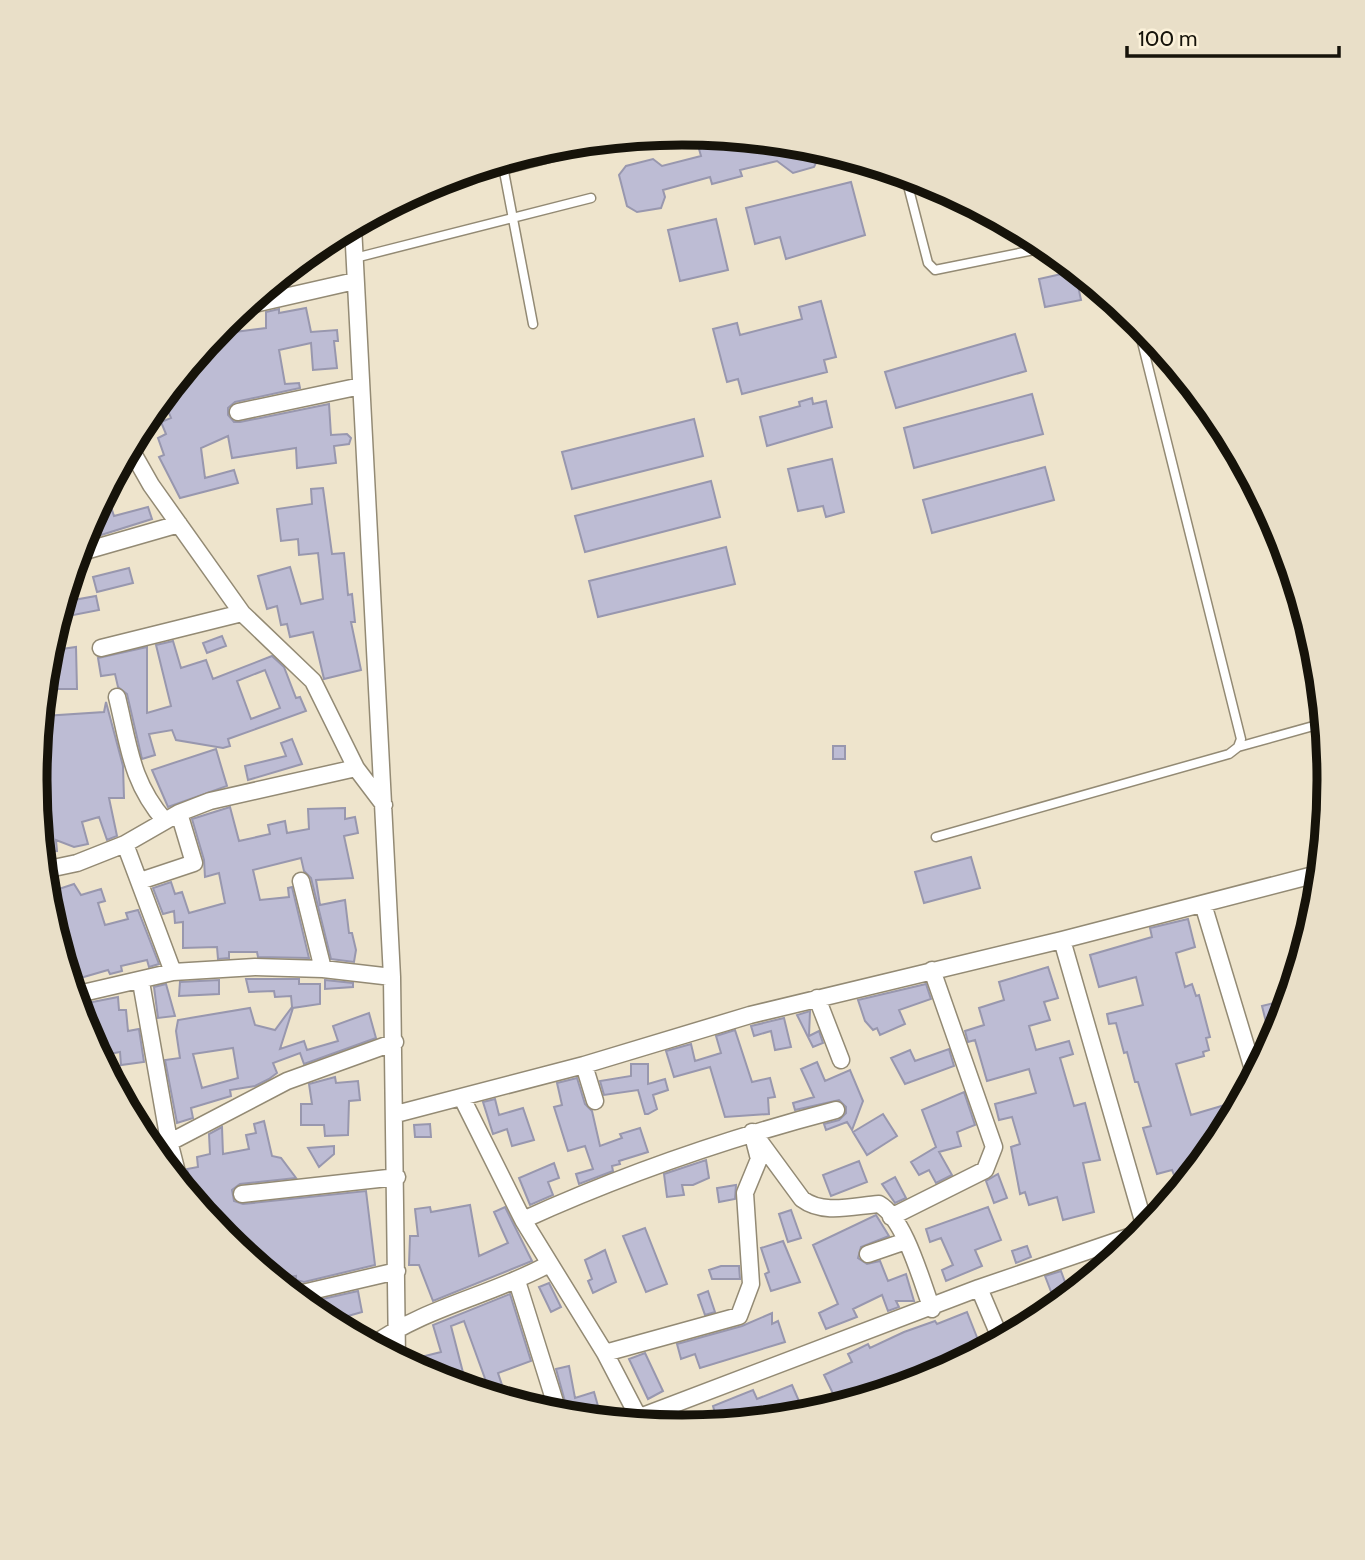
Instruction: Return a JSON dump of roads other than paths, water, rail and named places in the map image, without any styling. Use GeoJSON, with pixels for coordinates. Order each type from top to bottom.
{"type":"FeatureCollection","features":[{"type":"Feature","properties":{"kind":"street"},"geometry":{"type":"LineString","coordinates":[[354,237],[395,1042],[396,1347]]}},
{"type":"Feature","properties":{"kind":"street"},"geometry":{"type":"LineString","coordinates":[[265,302],[355,281]]}},
{"type":"Feature","properties":{"kind":"street"},"geometry":{"type":"LineString","coordinates":[[238,412],[361,386]]}},
{"type":"Feature","properties":{"kind":"street"},"geometry":{"type":"LineString","coordinates":[[135,457],[178,524],[242,613],[313,681],[356,768],[384,805]]}},
{"type":"Feature","properties":{"kind":"street"},"geometry":{"type":"LineString","coordinates":[[91,550],[178,524]]}},
{"type":"Feature","properties":{"kind":"street"},"geometry":{"type":"LineString","coordinates":[[101,648],[242,613]]}},
{"type":"Feature","properties":{"kind":"street"},"geometry":{"type":"LineString","coordinates":[[117,697],[136,775],[146,799],[172,817],[194,863],[140,881]]}},
{"type":"Feature","properties":{"kind":"street"},"geometry":{"type":"LineString","coordinates":[[54,868],[77,863],[125,844],[172,817],[210,802],[356,768]]}},
{"type":"Feature","properties":{"kind":"street"},"geometry":{"type":"LineString","coordinates":[[125,844],[173,972]]}},
{"type":"Feature","properties":{"kind":"street"},"geometry":{"type":"LineString","coordinates":[[396,1114],[584,1065],[817,998],[1062,940],[1310,876]]}},
{"type":"Feature","properties":{"kind":"street"},"geometry":{"type":"LineString","coordinates":[[301,881],[323,969]]}},
{"type":"Feature","properties":{"kind":"street"},"geometry":{"type":"LineString","coordinates":[[1203,904],[1251,1063]]}},
{"type":"Feature","properties":{"kind":"street"},"geometry":{"type":"LineString","coordinates":[[1062,940],[1142,1218]]}},
{"type":"Feature","properties":{"kind":"street"},"geometry":{"type":"LineString","coordinates":[[84,993],[141,982],[173,972],[254,967],[323,969],[392,977]]}},
{"type":"Feature","properties":{"kind":"street"},"geometry":{"type":"LineString","coordinates":[[891,1217],[985,1170],[994,1147],[932,970]]}},
{"type":"Feature","properties":{"kind":"street"},"geometry":{"type":"LineString","coordinates":[[141,982],[174,1160]]}},
{"type":"Feature","properties":{"kind":"street"},"geometry":{"type":"LineString","coordinates":[[817,998],[841,1060]]}},
{"type":"Feature","properties":{"kind":"street"},"geometry":{"type":"LineString","coordinates":[[163,1145],[287,1081],[395,1042]]}},
{"type":"Feature","properties":{"kind":"street"},"geometry":{"type":"LineString","coordinates":[[584,1065],[596,1101]]}},
{"type":"Feature","properties":{"kind":"street"},"geometry":{"type":"LineString","coordinates":[[462,1098],[523,1220],[605,1353],[632,1413]]}},
{"type":"Feature","properties":{"kind":"street"},"geometry":{"type":"LineString","coordinates":[[523,1220],[595,1187],[752,1132],[836,1110]]}},
{"type":"Feature","properties":{"kind":"street"},"geometry":{"type":"LineString","coordinates":[[752,1132],[802,1199],[810,1205],[821,1209],[878,1204],[886,1208],[906,1241],[932,1308]]}},
{"type":"Feature","properties":{"kind":"street"},"geometry":{"type":"LineString","coordinates":[[605,1353],[739,1316],[751,1284],[745,1193],[759,1158],[752,1132]]}},
{"type":"Feature","properties":{"kind":"street"},"geometry":{"type":"LineString","coordinates":[[242,1194],[397,1177]]}},
{"type":"Feature","properties":{"kind":"street"},"geometry":{"type":"LineString","coordinates":[[654,1414],[979,1288],[1121,1240]]}},
{"type":"Feature","properties":{"kind":"street"},"geometry":{"type":"LineString","coordinates":[[869,1254],[906,1241]]}},
{"type":"Feature","properties":{"kind":"street"},"geometry":{"type":"LineString","coordinates":[[381,1339],[395,1329],[517,1281],[549,1264]]}},
{"type":"Feature","properties":{"kind":"street"},"geometry":{"type":"LineString","coordinates":[[307,1292],[397,1271]]}},
{"type":"Feature","properties":{"kind":"street"},"geometry":{"type":"LineString","coordinates":[[517,1281],[555,1402]]}},
{"type":"Feature","properties":{"kind":"street"},"geometry":{"type":"LineString","coordinates":[[979,1288],[997,1331]]}},
{"type":"Feature","properties":{"kind":"lane"},"geometry":{"type":"LineString","coordinates":[[503,170],[533,324]]}},
{"type":"Feature","properties":{"kind":"lane"},"geometry":{"type":"LineString","coordinates":[[908,186],[928,262],[935,270],[1032,250]]}},
{"type":"Feature","properties":{"kind":"lane"},"geometry":{"type":"LineString","coordinates":[[355,258],[591,198]]}},
{"type":"Feature","properties":{"kind":"lane"},"geometry":{"type":"LineString","coordinates":[[1142,342],[1240,725],[1241,738],[1238,747]]}},
{"type":"Feature","properties":{"kind":"lane"},"geometry":{"type":"LineString","coordinates":[[936,837],[1229,754],[1238,747],[1315,726]]}}]}
